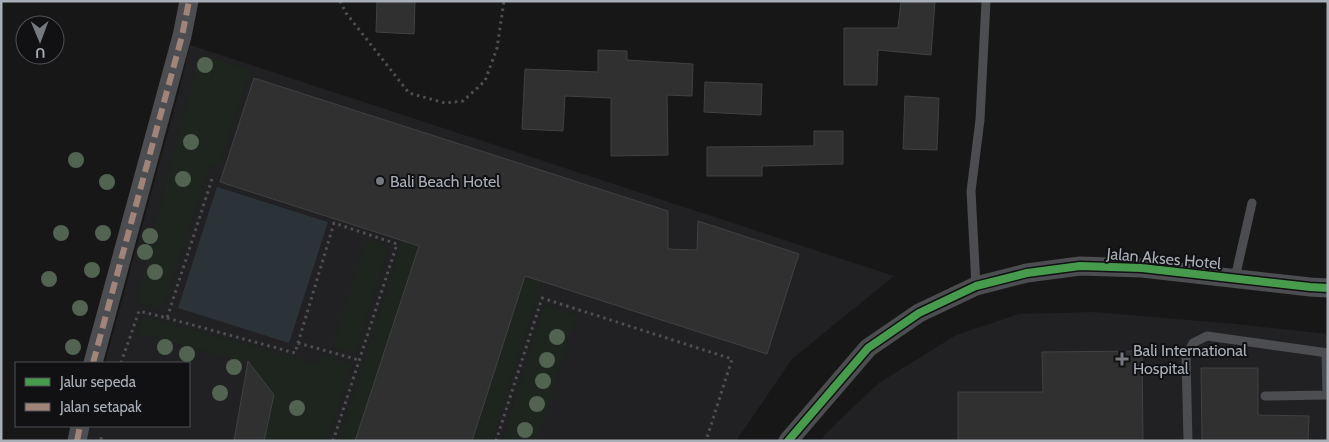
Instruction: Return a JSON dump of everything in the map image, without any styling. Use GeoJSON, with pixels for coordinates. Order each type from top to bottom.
{"type":"FeatureCollection","features":[{"type":"Feature","properties":{"kind":"street"},"geometry":{"type":"LineString","coordinates":[[93,362],[179,45],[189,1]]}},
{"type":"Feature","properties":{"kind":"street","name":"Jalan Akses Hotel"},"geometry":{"type":"LineString","coordinates":[[788,441],[868,348],[919,313],[976,286],[1028,273],[1080,266],[1142,268],[1328,288]]}},
{"type":"Feature","properties":{"kind":"street"},"geometry":{"type":"LineString","coordinates":[[77,441],[80,427]]}},
{"type":"Feature","properties":{"kind":"lane"},"geometry":{"type":"LineString","coordinates":[[976,286],[971,191],[980,120],[986,1]]}},
{"type":"Feature","properties":{"kind":"lane"},"geometry":{"type":"LineString","coordinates":[[1235,278],[1252,204]]}},
{"type":"Feature","properties":{"kind":"lane"},"geometry":{"type":"LineString","coordinates":[[1188,441],[1186,358],[1193,343],[1207,336],[1327,353],[1327,395],[1264,396]]}},
{"type":"Feature","properties":{"kind":"path"},"geometry":{"type":"LineString","coordinates":[[340,1],[346,13],[409,92],[445,103],[463,101],[485,81],[498,48],[504,1]]}},
{"type":"Feature","properties":{"kind":"path"},"geometry":{"type":"LineString","coordinates":[[167,318],[212,176]]}},
{"type":"Feature","properties":{"kind":"path"},"geometry":{"type":"LineString","coordinates":[[122,362],[138,311],[295,353],[334,223],[397,244],[333,441]]}},
{"type":"Feature","properties":{"kind":"path"},"geometry":{"type":"LineString","coordinates":[[496,441],[542,298],[732,359],[706,441]]}},
{"type":"Feature","properties":{"kind":"path"},"geometry":{"type":"LineString","coordinates":[[298,343],[359,360]]}},
{"type":"Feature","properties":{"kind":"shaded area","name":"Bali Beach Hotel"},"geometry":{"type":"Polygon","coordinates":[[[190,45],[894,276],[792,359],[736,441],[83,441],[87,427],[190,427],[190,362],[105,362],[190,45]]]}},
{"type":"Feature","properties":{"kind":"shaded area"},"geometry":{"type":"Polygon","coordinates":[[[199,54],[250,70],[219,166],[210,164],[162,309],[136,302],[199,54]]]}},
{"type":"Feature","properties":{"kind":"shaded area"},"geometry":{"type":"Polygon","coordinates":[[[217,187],[328,222],[289,343],[178,308],[217,187]]]}},
{"type":"Feature","properties":{"kind":"shaded area"},"geometry":{"type":"Polygon","coordinates":[[[367,239],[389,246],[355,354],[332,347],[367,239]]]}},
{"type":"Feature","properties":{"kind":"shaded area"},"geometry":{"type":"Polygon","coordinates":[[[402,240],[419,246],[355,441],[339,441],[402,240]]]}},
{"type":"Feature","properties":{"kind":"shaded area"},"geometry":{"type":"Polygon","coordinates":[[[525,276],[542,281],[492,441],[472,441],[525,276]]]}},
{"type":"Feature","properties":{"kind":"shaded area"},"geometry":{"type":"Polygon","coordinates":[[[544,305],[577,315],[537,441],[502,441],[544,305]]]}},
{"type":"Feature","properties":{"kind":"shaded area","name":"Bali International Hospital"},"geometry":{"type":"Polygon","coordinates":[[[1095,312],[1328,334],[1328,441],[821,441],[825,434],[879,383],[956,335],[1019,314],[1095,312]]]}},
{"type":"Feature","properties":{"kind":"shaded area"},"geometry":{"type":"Polygon","coordinates":[[[142,316],[319,364],[323,354],[352,364],[327,441],[264,441],[270,408],[251,364],[138,333],[142,316]]]}},
{"type":"Feature","properties":{"kind":"building"},"geometry":{"type":"Polygon","coordinates":[[[377,1],[415,1],[414,34],[376,32],[377,1]]]}},
{"type":"Feature","properties":{"kind":"building"},"geometry":{"type":"Polygon","coordinates":[[[901,1],[935,1],[931,55],[878,50],[877,85],[844,85],[844,28],[898,28],[901,1]]]}},
{"type":"Feature","properties":{"kind":"building"},"geometry":{"type":"Polygon","coordinates":[[[598,50],[627,51],[627,60],[693,64],[692,96],[667,95],[668,155],[611,156],[611,98],[565,96],[563,131],[522,129],[525,69],[598,72],[598,50]]]}},
{"type":"Feature","properties":{"kind":"building"},"geometry":{"type":"Polygon","coordinates":[[[254,78],[668,211],[668,249],[697,250],[698,221],[799,254],[767,354],[525,276],[472,441],[355,441],[419,246],[220,182],[254,78]]]}},
{"type":"Feature","properties":{"kind":"building"},"geometry":{"type":"Polygon","coordinates":[[[705,82],[762,84],[761,115],[704,112],[705,82]]]}},
{"type":"Feature","properties":{"kind":"building"},"geometry":{"type":"Polygon","coordinates":[[[905,96],[939,98],[937,150],[903,149],[905,96]]]}},
{"type":"Feature","properties":{"kind":"building"},"geometry":{"type":"Polygon","coordinates":[[[814,131],[843,131],[843,164],[762,166],[762,176],[707,176],[707,147],[814,146],[814,131]]]}},
{"type":"Feature","properties":{"kind":"building"},"geometry":{"type":"Polygon","coordinates":[[[1142,351],[1143,441],[958,441],[958,392],[1043,392],[1042,352],[1142,351]]]}},
{"type":"Feature","properties":{"kind":"building"},"geometry":{"type":"Polygon","coordinates":[[[248,361],[274,395],[264,441],[234,441],[248,361]]]}},
{"type":"Feature","properties":{"kind":"building"},"geometry":{"type":"Polygon","coordinates":[[[1201,368],[1258,368],[1258,415],[1309,416],[1308,441],[1202,441],[1201,368]]]}},
{"type":"Feature","properties":{"kind":"marked path"},"geometry":{"type":"LineString","coordinates":[[93,362],[182,36],[189,1]]}},
{"type":"Feature","properties":{"kind":"marked path"},"geometry":{"type":"LineString","coordinates":[[77,441],[80,427]]}},
{"type":"Feature","properties":{"kind":"cycle path"},"geometry":{"type":"LineString","coordinates":[[788,441],[868,348],[919,313],[976,286],[1027,273],[1080,266],[1142,268],[1328,288]]}},
{"type":"Feature","properties":{"kind":"place","name":"Bali Beach Hotel"},"geometry":{"type":"Point","coordinates":[380,181]}},
{"type":"Feature","properties":{"kind":"place","name":"Bali International Hospital"},"geometry":{"type":"Point","coordinates":[1122,359]}}]}
